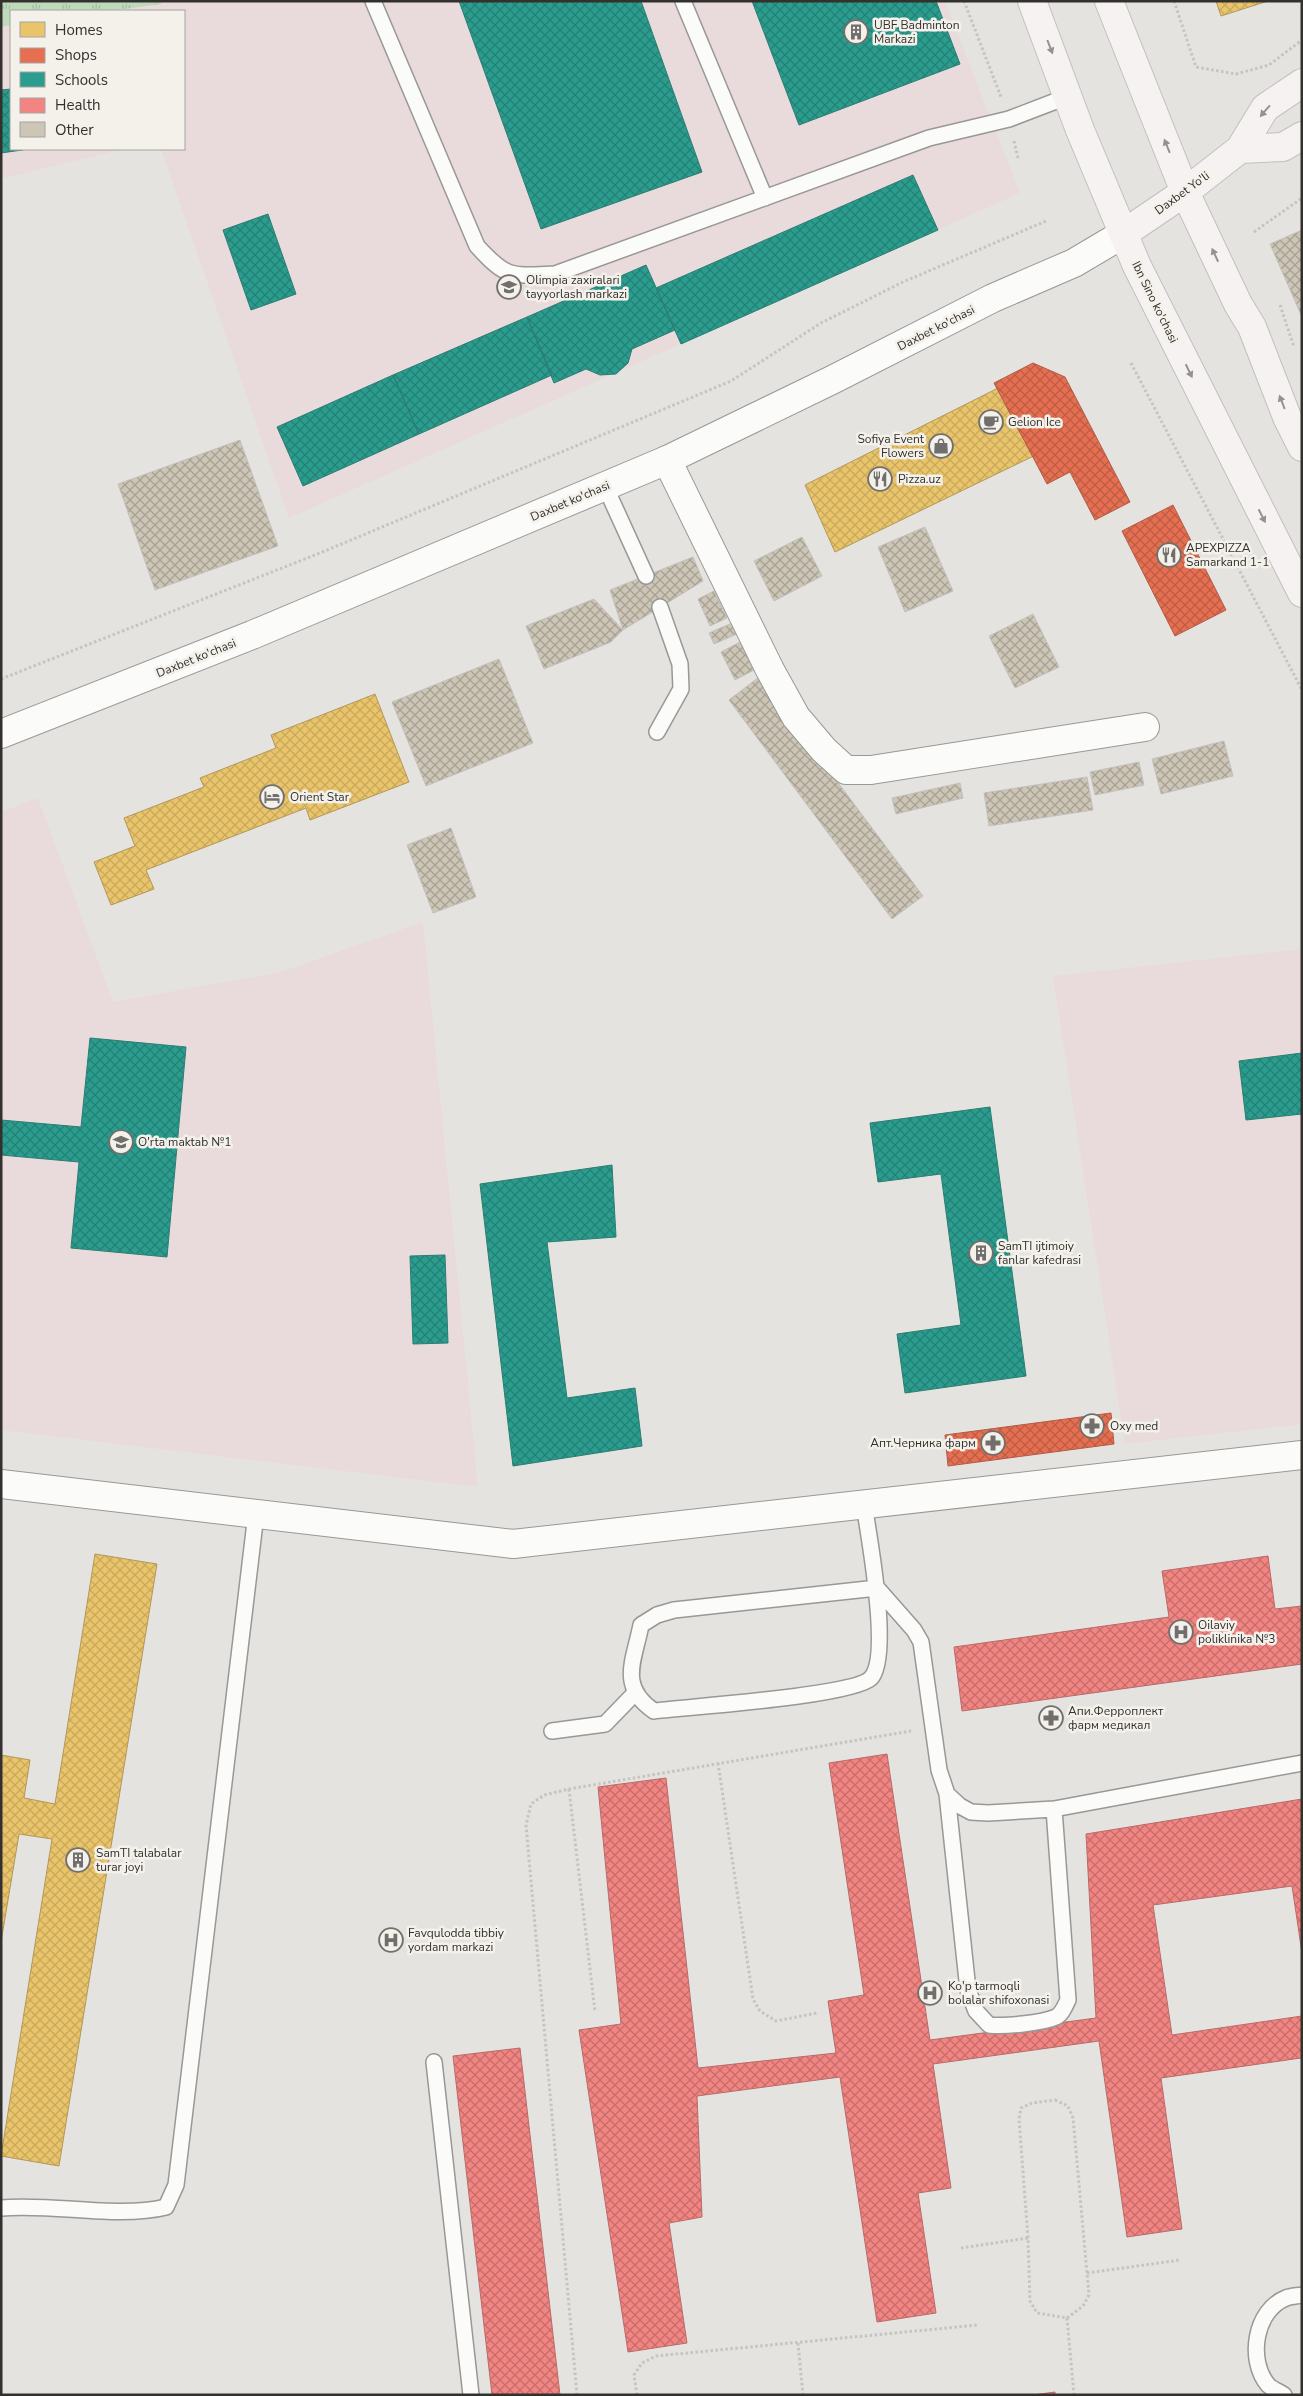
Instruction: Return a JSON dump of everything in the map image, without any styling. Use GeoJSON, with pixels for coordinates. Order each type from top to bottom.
{"type":"FeatureCollection","features":[{"type":"Feature","properties":{"kind":"main road","name":"Ibn Sino ko'chasi"},"geometry":{"type":"LineString","coordinates":[[1032,1],[1069,96],[1080,130],[1123,234],[1233,459],[1302,593]]}},
{"type":"Feature","properties":{"kind":"main road"},"geometry":{"type":"LineString","coordinates":[[1109,1],[1185,192],[1238,304],[1252,327],[1287,417],[1302,447]]}},
{"type":"Feature","properties":{"kind":"main road","name":"Daxbet Yo'li"},"geometry":{"type":"LineString","coordinates":[[1123,234],[1185,192],[1240,149],[1265,108],[1302,82]]}},
{"type":"Feature","properties":{"kind":"main road"},"geometry":{"type":"LineString","coordinates":[[1240,149],[1283,147],[1302,136]]}},
{"type":"Feature","properties":{"kind":"street","name":"Daxbet ko'chasi"},"geometry":{"type":"LineString","coordinates":[[1,734],[252,635],[667,460],[832,380],[993,298],[1074,263],[1123,234]]}},
{"type":"Feature","properties":{"kind":"street"},"geometry":{"type":"LineString","coordinates":[[667,460],[761,653],[796,717],[824,750],[846,770],[871,770],[1145,727]]}},
{"type":"Feature","properties":{"kind":"street"},"geometry":{"type":"LineString","coordinates":[[1,1484],[513,1544],[1302,1455]]}},
{"type":"Feature","properties":{"kind":"lane"},"geometry":{"type":"LineString","coordinates":[[373,1],[477,246],[497,268],[518,276],[555,274],[929,138],[1009,119],[1069,96]]}},
{"type":"Feature","properties":{"kind":"lane"},"geometry":{"type":"LineString","coordinates":[[683,1],[765,198]]}},
{"type":"Feature","properties":{"kind":"lane"},"geometry":{"type":"LineString","coordinates":[[605,486],[646,576]]}},
{"type":"Feature","properties":{"kind":"lane"},"geometry":{"type":"LineString","coordinates":[[657,732],[681,689],[680,664],[660,607]]}},
{"type":"Feature","properties":{"kind":"lane"},"geometry":{"type":"LineString","coordinates":[[864,1505],[877,1588],[879,1663],[871,1678],[860,1685],[798,1697],[654,1711],[641,1702],[635,1694],[630,1676],[641,1625],[656,1616],[674,1610],[877,1588]]}},
{"type":"Feature","properties":{"kind":"lane"},"geometry":{"type":"LineString","coordinates":[[1,2208],[26,2205],[146,2212],[166,2206],[176,2185],[256,1514]]}},
{"type":"Feature","properties":{"kind":"lane"},"geometry":{"type":"LineString","coordinates":[[877,1588],[914,1630],[921,1642],[938,1770],[947,1794],[968,1990],[976,2011],[989,2025],[1006,2027],[1057,2016],[1065,2008],[1068,2000],[1054,1809]]}},
{"type":"Feature","properties":{"kind":"lane"},"geometry":{"type":"LineString","coordinates":[[552,1731],[605,1724],[635,1694]]}},
{"type":"Feature","properties":{"kind":"lane"},"geometry":{"type":"LineString","coordinates":[[947,1794],[960,1806],[971,1812],[988,1813],[1054,1809],[1302,1764]]}},
{"type":"Feature","properties":{"kind":"lane"},"geometry":{"type":"LineString","coordinates":[[434,2062],[471,2395]]}},
{"type":"Feature","properties":{"kind":"lane"},"geometry":{"type":"LineString","coordinates":[[1284,2395],[1268,2385],[1257,2362],[1257,2336],[1267,2312],[1286,2298],[1302,2295]]}},
{"type":"Feature","properties":{"kind":"path"},"geometry":{"type":"LineString","coordinates":[[964,1],[1009,119],[1018,158]]}},
{"type":"Feature","properties":{"kind":"path"},"geometry":{"type":"LineString","coordinates":[[1174,1],[1196,67],[1236,74],[1269,65],[1302,40]]}},
{"type":"Feature","properties":{"kind":"path"},"geometry":{"type":"LineString","coordinates":[[1254,232],[1302,198]]}},
{"type":"Feature","properties":{"kind":"path"},"geometry":{"type":"LineString","coordinates":[[1,679],[320,553],[731,381],[821,323],[903,282],[1046,221]]}},
{"type":"Feature","properties":{"kind":"path"},"geometry":{"type":"LineString","coordinates":[[1280,305],[1295,350]]}},
{"type":"Feature","properties":{"kind":"path"},"geometry":{"type":"LineString","coordinates":[[1131,363],[1302,690]]}},
{"type":"Feature","properties":{"kind":"path"},"geometry":{"type":"LineString","coordinates":[[577,2395],[526,1825],[531,1804],[544,1795],[569,1789],[932,1727]]}},
{"type":"Feature","properties":{"kind":"path"},"geometry":{"type":"LineString","coordinates":[[718,1763],[753,1998],[760,2010],[776,2021],[817,2013]]}},
{"type":"Feature","properties":{"kind":"path"},"geometry":{"type":"LineString","coordinates":[[569,1789],[595,2012]]}},
{"type":"Feature","properties":{"kind":"path"},"geometry":{"type":"LineString","coordinates":[[1055,2100],[1068,2106],[1073,2118],[1087,2273],[1089,2295],[1083,2306],[1067,2318],[1037,2313],[1030,2301],[1028,2238],[1019,2120],[1021,2108],[1032,2103],[1055,2100]]}},
{"type":"Feature","properties":{"kind":"path"},"geometry":{"type":"LineString","coordinates":[[961,2248],[1028,2238]]}},
{"type":"Feature","properties":{"kind":"path"},"geometry":{"type":"LineString","coordinates":[[1087,2273],[1180,2260]]}},
{"type":"Feature","properties":{"kind":"path"},"geometry":{"type":"LineString","coordinates":[[1067,2318],[1074,2395]]}},
{"type":"Feature","properties":{"kind":"path"},"geometry":{"type":"LineString","coordinates":[[637,2395],[634,2375],[642,2363],[656,2356],[978,2325]]}},
{"type":"Feature","properties":{"kind":"path"},"geometry":{"type":"LineString","coordinates":[[798,2343],[803,2395]]}},
{"type":"Feature","properties":{"kind":"shaded area","name":"Olimpia zaxiralari tayyorlash markazi"},"geometry":{"type":"Polygon","coordinates":[[[1,1],[945,1],[1020,193],[289,518],[161,150],[185,150],[185,10],[10,10],[10,150],[120,150],[1,179],[1,1]]]}},
{"type":"Feature","properties":{"kind":"shaded area"},"geometry":{"type":"Polygon","coordinates":[[[38,798],[113,1002],[281,972],[423,922],[478,1487],[1,1430],[1,812],[38,798]]]}},
{"type":"Feature","properties":{"kind":"shaded area"},"geometry":{"type":"Polygon","coordinates":[[[1302,949],[1302,1424],[1125,1444],[1053,976],[1302,949]]]}},
{"type":"Feature","properties":{"kind":"green space"},"geometry":{"type":"Polygon","coordinates":[[[1,1],[161,1],[161,4],[117,10],[10,10],[10,25],[1,27],[1,1]]]}},
{"type":"Feature","properties":{"kind":"building: Homes"},"geometry":{"type":"Polygon","coordinates":[[[1216,1],[1268,1],[1221,16],[1216,1]]]}},
{"type":"Feature","properties":{"kind":"building: Homes"},"geometry":{"type":"Polygon","coordinates":[[[1016,379],[1044,451],[835,552],[805,485],[1016,379]]]}},
{"type":"Feature","properties":{"kind":"building: Homes","name":"Orient Star"},"geometry":{"type":"Polygon","coordinates":[[[375,694],[409,782],[310,820],[306,808],[146,870],[154,889],[111,905],[94,862],[135,846],[124,818],[204,787],[200,778],[276,748],[271,735],[375,694]]]}},
{"type":"Feature","properties":{"kind":"building: Homes","name":"SamTI talabalar turar joyi"},"geometry":{"type":"Polygon","coordinates":[[[95,1554],[157,1564],[59,2166],[1,2156],[52,1839],[19,1834],[1,1942],[1,1755],[30,1760],[24,1798],[55,1804],[95,1554]]]}},
{"type":"Feature","properties":{"kind":"building: Shops"},"geometry":{"type":"Polygon","coordinates":[[[1033,363],[1065,377],[1130,502],[1095,520],[1070,472],[1047,484],[994,383],[1033,363]]]}},
{"type":"Feature","properties":{"kind":"building: Shops"},"geometry":{"type":"Polygon","coordinates":[[[1173,505],[1226,610],[1175,636],[1122,531],[1173,505]]]}},
{"type":"Feature","properties":{"kind":"building: Shops"},"geometry":{"type":"Polygon","coordinates":[[[1111,1413],[1114,1444],[948,1466],[945,1435],[1111,1413]]]}},
{"type":"Feature","properties":{"kind":"building: Schools"},"geometry":{"type":"Polygon","coordinates":[[[459,1],[641,1],[702,172],[541,229],[459,1]]]}},
{"type":"Feature","properties":{"kind":"building: Schools","name":"UBF Badminton Markazi"},"geometry":{"type":"Polygon","coordinates":[[[752,1],[936,1],[960,64],[799,125],[752,1]]]}},
{"type":"Feature","properties":{"kind":"building: Schools"},"geometry":{"type":"Polygon","coordinates":[[[10,89],[10,150],[22,150],[1,153],[1,90],[10,89]]]}},
{"type":"Feature","properties":{"kind":"building: Schools"},"geometry":{"type":"Polygon","coordinates":[[[913,175],[938,230],[681,344],[656,288],[913,175]]]}},
{"type":"Feature","properties":{"kind":"building: Schools"},"geometry":{"type":"Polygon","coordinates":[[[268,214],[296,294],[251,310],[223,230],[268,214]]]}},
{"type":"Feature","properties":{"kind":"building: Schools"},"geometry":{"type":"Polygon","coordinates":[[[646,265],[675,330],[632,349],[628,363],[616,374],[600,375],[586,369],[554,383],[527,317],[646,265]]]}},
{"type":"Feature","properties":{"kind":"building: Schools"},"geometry":{"type":"Polygon","coordinates":[[[527,317],[552,375],[419,434],[393,375],[527,317]]]}},
{"type":"Feature","properties":{"kind":"building: Schools"},"geometry":{"type":"Polygon","coordinates":[[[393,375],[419,434],[303,486],[277,427],[393,375]]]}},
{"type":"Feature","properties":{"kind":"building: Schools"},"geometry":{"type":"Polygon","coordinates":[[[90,1038],[186,1047],[167,1257],[71,1248],[79,1162],[1,1155],[1,1120],[81,1127],[90,1038]]]}},
{"type":"Feature","properties":{"kind":"building: Schools"},"geometry":{"type":"Polygon","coordinates":[[[1302,1053],[1302,1114],[1246,1120],[1239,1061],[1302,1053]]]}},
{"type":"Feature","properties":{"kind":"building: Schools","name":"SamTI ijtimoiy fanlar kafedrasi"},"geometry":{"type":"Polygon","coordinates":[[[990,1107],[1026,1376],[905,1393],[897,1334],[961,1325],[941,1174],[878,1182],[870,1123],[990,1107]]]}},
{"type":"Feature","properties":{"kind":"building: Schools"},"geometry":{"type":"Polygon","coordinates":[[[612,1165],[616,1237],[547,1242],[567,1398],[635,1388],[642,1446],[513,1466],[480,1184],[612,1165]]]}},
{"type":"Feature","properties":{"kind":"building: Schools"},"geometry":{"type":"Polygon","coordinates":[[[445,1255],[448,1343],[413,1344],[410,1256],[445,1255]]]}},
{"type":"Feature","properties":{"kind":"building: Health","name":"Oilaviy poliklinika №3"},"geometry":{"type":"Polygon","coordinates":[[[1268,1556],[1275,1609],[1302,1606],[1302,1664],[962,1711],[954,1647],[1169,1617],[1162,1571],[1268,1556]]]}},
{"type":"Feature","properties":{"kind":"building: Health"},"geometry":{"type":"Polygon","coordinates":[[[887,1754],[930,2040],[1096,2018],[1086,1834],[1302,1799],[1302,1953],[1292,1886],[1153,1905],[1172,2035],[1302,2016],[1302,2061],[1301,2058],[1161,2078],[1182,2229],[1127,2237],[1099,2041],[933,2064],[951,2188],[918,2193],[936,2313],[877,2322],[840,2077],[697,2096],[702,2217],[669,2223],[687,2343],[628,2352],[579,2030],[621,2024],[598,1787],[666,1778],[698,2068],[836,2053],[828,2001],[864,1995],[829,1763],[887,1754]]]}},
{"type":"Feature","properties":{"kind":"building: Health"},"geometry":{"type":"Polygon","coordinates":[[[520,2048],[560,2395],[492,2395],[453,2056],[520,2048]]]}},
{"type":"Feature","properties":{"kind":"building: Health"},"geometry":{"type":"Polygon","coordinates":[[[1055,2392],[1055,2395],[1033,2395],[1055,2392]]]}},
{"type":"Feature","properties":{"kind":"building: Other"},"geometry":{"type":"Polygon","coordinates":[[[1302,230],[1302,317],[1270,244],[1302,230]]]}},
{"type":"Feature","properties":{"kind":"building: Other"},"geometry":{"type":"Polygon","coordinates":[[[240,440],[278,546],[155,590],[118,484],[240,440]]]}},
{"type":"Feature","properties":{"kind":"building: Other"},"geometry":{"type":"Polygon","coordinates":[[[925,527],[953,591],[905,612],[878,547],[925,527]]]}},
{"type":"Feature","properties":{"kind":"building: Other"},"geometry":{"type":"Polygon","coordinates":[[[802,537],[822,576],[774,601],[754,561],[802,537]]]}},
{"type":"Feature","properties":{"kind":"building: Other"},"geometry":{"type":"Polygon","coordinates":[[[693,557],[703,581],[623,630],[610,590],[693,557]]]}},
{"type":"Feature","properties":{"kind":"building: Other"},"geometry":{"type":"Polygon","coordinates":[[[714,591],[727,618],[710,626],[698,599],[714,591]]]}},
{"type":"Feature","properties":{"kind":"building: Other"},"geometry":{"type":"Polygon","coordinates":[[[594,599],[623,630],[611,642],[544,669],[526,626],[594,599]]]}},
{"type":"Feature","properties":{"kind":"building: Other"},"geometry":{"type":"Polygon","coordinates":[[[1033,614],[1059,667],[1015,688],[989,636],[1033,614]]]}},
{"type":"Feature","properties":{"kind":"building: Other"},"geometry":{"type":"Polygon","coordinates":[[[732,623],[737,634],[714,644],[709,633],[732,623]]]}},
{"type":"Feature","properties":{"kind":"building: Other"},"geometry":{"type":"Polygon","coordinates":[[[740,642],[754,670],[735,680],[721,652],[740,642]]]}},
{"type":"Feature","properties":{"kind":"building: Other"},"geometry":{"type":"Polygon","coordinates":[[[499,659],[533,743],[426,786],[392,702],[499,659]]]}},
{"type":"Feature","properties":{"kind":"building: Other"},"geometry":{"type":"Polygon","coordinates":[[[759,677],[923,896],[892,919],[729,700],[759,677]]]}},
{"type":"Feature","properties":{"kind":"building: Other"},"geometry":{"type":"Polygon","coordinates":[[[1224,741],[1233,776],[1161,794],[1152,759],[1224,741]]]}},
{"type":"Feature","properties":{"kind":"building: Other"},"geometry":{"type":"Polygon","coordinates":[[[1139,762],[1144,785],[1095,795],[1090,772],[1139,762]]]}},
{"type":"Feature","properties":{"kind":"building: Other"},"geometry":{"type":"Polygon","coordinates":[[[1087,777],[1093,810],[989,826],[984,793],[1087,777]]]}},
{"type":"Feature","properties":{"kind":"building: Other"},"geometry":{"type":"Polygon","coordinates":[[[960,783],[963,798],[896,814],[892,798],[960,783]]]}},
{"type":"Feature","properties":{"kind":"building: Other"},"geometry":{"type":"Polygon","coordinates":[[[451,828],[476,897],[433,913],[407,845],[451,828]]]}},
{"type":"Feature","properties":{"kind":"place","name":"UBF Badminton Markazi"},"geometry":{"type":"Point","coordinates":[856,32]}},
{"type":"Feature","properties":{"kind":"place","name":"Olimpia zaxiralari tayyorlash markazi"},"geometry":{"type":"Point","coordinates":[509,287]}},
{"type":"Feature","properties":{"kind":"place","name":"Gelion Ice"},"geometry":{"type":"Point","coordinates":[991,422]}},
{"type":"Feature","properties":{"kind":"place","name":"Sofiya Event Flowers"},"geometry":{"type":"Point","coordinates":[941,446]}},
{"type":"Feature","properties":{"kind":"place","name":"Pizza.uz"},"geometry":{"type":"Point","coordinates":[880,479]}},
{"type":"Feature","properties":{"kind":"place","name":"APEXPIZZA Samarkand 1-1"},"geometry":{"type":"Point","coordinates":[1169,555]}},
{"type":"Feature","properties":{"kind":"place","name":"Orient Star"},"geometry":{"type":"Point","coordinates":[272,797]}},
{"type":"Feature","properties":{"kind":"place","name":"O'rta maktab №1"},"geometry":{"type":"Point","coordinates":[121,1142]}},
{"type":"Feature","properties":{"kind":"place","name":"SamTI ijtimoiy fanlar kafedrasi"},"geometry":{"type":"Point","coordinates":[981,1253]}},
{"type":"Feature","properties":{"kind":"place","name":"Oxy med"},"geometry":{"type":"Point","coordinates":[1092,1426]}},
{"type":"Feature","properties":{"kind":"place","name":"Апт.Черника фарм"},"geometry":{"type":"Point","coordinates":[993,1443]}},
{"type":"Feature","properties":{"kind":"place","name":"Oilaviy poliklinika №3"},"geometry":{"type":"Point","coordinates":[1181,1632]}},
{"type":"Feature","properties":{"kind":"place","name":"Апи.Ферроплект фарм медикал"},"geometry":{"type":"Point","coordinates":[1051,1718]}},
{"type":"Feature","properties":{"kind":"place","name":"SamTI talabalar turar joyi"},"geometry":{"type":"Point","coordinates":[78,1860]}},
{"type":"Feature","properties":{"kind":"place","name":"Favqulodda tibbiy yordam markazi"},"geometry":{"type":"Point","coordinates":[391,1940]}},
{"type":"Feature","properties":{"kind":"place","name":"Ko'p tarmoqli bolalar shifoxonasi"},"geometry":{"type":"Point","coordinates":[930,1993]}}]}
